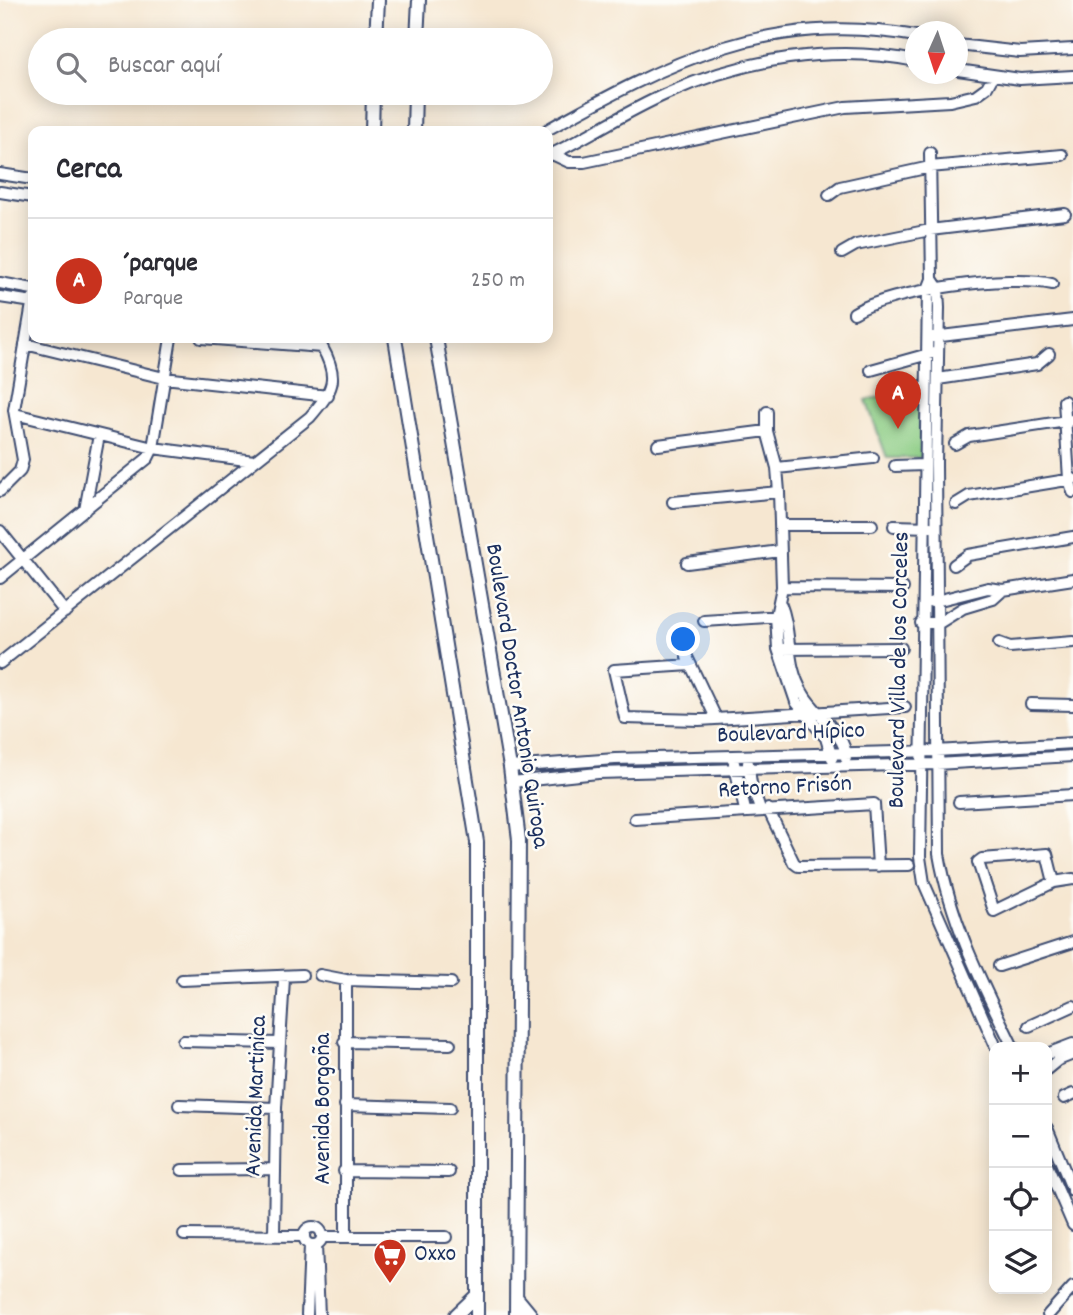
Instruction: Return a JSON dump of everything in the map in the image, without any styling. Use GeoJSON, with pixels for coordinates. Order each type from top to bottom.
{"type":"FeatureCollection","features":[{"type":"Feature","properties":{"kind":"main road"},"geometry":{"type":"LineString","coordinates":[[377,28],[378,0]]}},
{"type":"Feature","properties":{"kind":"main road"},"geometry":{"type":"LineString","coordinates":[[418,28],[419,0]]}},
{"type":"Feature","properties":{"kind":"main road"},"geometry":{"type":"LineString","coordinates":[[372,126],[373,105]]}},
{"type":"Feature","properties":{"kind":"main road"},"geometry":{"type":"LineString","coordinates":[[414,126],[415,105]]}},
{"type":"Feature","properties":{"kind":"main road"},"geometry":{"type":"LineString","coordinates":[[396,343],[477,842],[477,1315]]}},
{"type":"Feature","properties":{"kind":"main road","name":"Boulevard Doctor Antonio Quiroga"},"geometry":{"type":"LineString","coordinates":[[437,343],[512,782],[521,898],[516,1315]]}},
{"type":"Feature","properties":{"kind":"main road"},"geometry":{"type":"LineString","coordinates":[[456,1315],[477,1294]]}},
{"type":"Feature","properties":{"kind":"main road"},"geometry":{"type":"LineString","coordinates":[[517,1297],[531,1315]]}},
{"type":"Feature","properties":{"kind":"street"},"geometry":{"type":"LineString","coordinates":[[553,127],[651,73],[725,46],[769,35],[832,28],[869,29],[905,34]]}},
{"type":"Feature","properties":{"kind":"street"},"geometry":{"type":"LineString","coordinates":[[968,46],[1020,52],[1073,49]]}},
{"type":"Feature","properties":{"kind":"street"},"geometry":{"type":"LineString","coordinates":[[553,153],[663,95],[733,69],[817,56],[878,56],[905,60]]}},
{"type":"Feature","properties":{"kind":"street"},"geometry":{"type":"LineString","coordinates":[[968,72],[1035,79],[1073,76]]}},
{"type":"Feature","properties":{"kind":"street"},"geometry":{"type":"LineString","coordinates":[[553,156],[569,162],[584,162],[845,107],[950,101],[976,95],[986,88],[993,76]]}},
{"type":"Feature","properties":{"kind":"street","name":"Boulevard Villa de los Corceles"},"geometry":{"type":"LineString","coordinates":[[930,153],[933,285],[931,415],[939,602],[937,831],[943,875],[975,969],[1011,1042]]}},
{"type":"Feature","properties":{"kind":"street"},"geometry":{"type":"LineString","coordinates":[[829,195],[840,187],[930,167],[1062,155]]}},
{"type":"Feature","properties":{"kind":"street"},"geometry":{"type":"LineString","coordinates":[[28,178],[2,174],[0,193],[28,196]]}},
{"type":"Feature","properties":{"kind":"street"},"geometry":{"type":"LineString","coordinates":[[842,253],[856,245],[930,230],[1065,214]]}},
{"type":"Feature","properties":{"kind":"street"},"geometry":{"type":"LineString","coordinates":[[854,313],[869,304],[933,285],[1031,281],[1052,284]]}},
{"type":"Feature","properties":{"kind":"street"},"geometry":{"type":"LineString","coordinates":[[0,283],[28,288]]}},
{"type":"Feature","properties":{"kind":"street"},"geometry":{"type":"LineString","coordinates":[[0,298],[28,301]]}},
{"type":"Feature","properties":{"kind":"street"},"geometry":{"type":"LineString","coordinates":[[933,337],[1073,320]]}},
{"type":"Feature","properties":{"kind":"street"},"geometry":{"type":"LineString","coordinates":[[0,491],[20,471],[23,460],[15,414],[28,328]]}},
{"type":"Feature","properties":{"kind":"street"},"geometry":{"type":"LineString","coordinates":[[0,578],[148,458],[153,448],[170,343]]}},
{"type":"Feature","properties":{"kind":"street"},"geometry":{"type":"LineString","coordinates":[[0,663],[310,417],[328,396],[333,383],[332,366],[320,343]]}},
{"type":"Feature","properties":{"kind":"street"},"geometry":{"type":"LineString","coordinates":[[25,345],[164,378],[328,396]]}},
{"type":"Feature","properties":{"kind":"street"},"geometry":{"type":"LineString","coordinates":[[871,370],[933,353]]}},
{"type":"Feature","properties":{"kind":"street","name":"Boulevard Villa de los Corceles"},"geometry":{"type":"LineString","coordinates":[[933,353],[938,379],[924,465],[918,832],[924,883],[994,1042]]}},
{"type":"Feature","properties":{"kind":"street"},"geometry":{"type":"LineString","coordinates":[[938,379],[1037,363],[1049,354]]}},
{"type":"Feature","properties":{"kind":"street"},"geometry":{"type":"LineString","coordinates":[[1064,401],[1069,420],[1073,492]]}},
{"type":"Feature","properties":{"kind":"street"},"geometry":{"type":"LineString","coordinates":[[767,412],[767,431],[777,468],[779,492],[782,587],[780,612],[786,680],[808,711],[847,754],[845,766]]}},
{"type":"Feature","properties":{"kind":"street"},"geometry":{"type":"LineString","coordinates":[[15,414],[153,448],[254,461]]}},
{"type":"Feature","properties":{"kind":"street"},"geometry":{"type":"LineString","coordinates":[[956,444],[969,436],[1069,420]]}},
{"type":"Feature","properties":{"kind":"street"},"geometry":{"type":"LineString","coordinates":[[658,444],[767,431]]}},
{"type":"Feature","properties":{"kind":"street"},"geometry":{"type":"LineString","coordinates":[[85,510],[99,435]]}},
{"type":"Feature","properties":{"kind":"street"},"geometry":{"type":"LineString","coordinates":[[777,468],[873,458]]}},
{"type":"Feature","properties":{"kind":"street"},"geometry":{"type":"LineString","coordinates":[[895,466],[924,465]]}},
{"type":"Feature","properties":{"kind":"street"},"geometry":{"type":"LineString","coordinates":[[956,504],[969,496],[1071,479]]}},
{"type":"Feature","properties":{"kind":"street"},"geometry":{"type":"LineString","coordinates":[[673,502],[779,492]]}},
{"type":"Feature","properties":{"kind":"street"},"geometry":{"type":"LineString","coordinates":[[780,525],[872,525]]}},
{"type":"Feature","properties":{"kind":"street"},"geometry":{"type":"LineString","coordinates":[[894,526],[937,527]]}},
{"type":"Feature","properties":{"kind":"street"},"geometry":{"type":"LineString","coordinates":[[0,531],[65,612]]}},
{"type":"Feature","properties":{"kind":"street"},"geometry":{"type":"LineString","coordinates":[[954,565],[968,555],[1073,537]]}},
{"type":"Feature","properties":{"kind":"street"},"geometry":{"type":"LineString","coordinates":[[687,563],[780,551]]}},
{"type":"Feature","properties":{"kind":"street"},"geometry":{"type":"LineString","coordinates":[[923,556],[937,556]]}},
{"type":"Feature","properties":{"kind":"street"},"geometry":{"type":"LineString","coordinates":[[923,602],[939,602],[988,588],[1003,590],[1073,579]]}},
{"type":"Feature","properties":{"kind":"street"},"geometry":{"type":"LineString","coordinates":[[782,587],[903,588]]}},
{"type":"Feature","properties":{"kind":"street"},"geometry":{"type":"LineString","coordinates":[[921,623],[939,623],[957,611],[993,599],[1003,590]]}},
{"type":"Feature","properties":{"kind":"street"},"geometry":{"type":"LineString","coordinates":[[704,621],[780,612]]}},
{"type":"Feature","properties":{"kind":"street"},"geometry":{"type":"LineString","coordinates":[[999,643],[1010,647],[1073,642]]}},
{"type":"Feature","properties":{"kind":"street"},"geometry":{"type":"LineString","coordinates":[[782,649],[901,648]]}},
{"type":"Feature","properties":{"kind":"street"},"geometry":{"type":"LineString","coordinates":[[716,718],[689,661],[613,671],[625,718],[630,721],[716,718],[905,707]]}},
{"type":"Feature","properties":{"kind":"street"},"geometry":{"type":"LineString","coordinates":[[1031,704],[1073,705]]}},
{"type":"Feature","properties":{"kind":"street"},"geometry":{"type":"LineString","coordinates":[[825,730],[833,754],[831,767]]}},
{"type":"Feature","properties":{"kind":"street"},"geometry":{"type":"LineString","coordinates":[[812,754],[825,730]]}},
{"type":"Feature","properties":{"kind":"street","name":"Boulevard Hípico"},"geometry":{"type":"LineString","coordinates":[[510,767],[615,759],[936,751],[1073,743]]}},
{"type":"Feature","properties":{"kind":"street"},"geometry":{"type":"LineString","coordinates":[[748,756],[749,769],[764,809],[794,863],[800,866],[909,865]]}},
{"type":"Feature","properties":{"kind":"street","name":"Boulevard Hípico"},"geometry":{"type":"LineString","coordinates":[[512,782],[580,774],[936,764],[1073,756]]}},
{"type":"Feature","properties":{"kind":"street"},"geometry":{"type":"LineString","coordinates":[[733,757],[745,810]]}},
{"type":"Feature","properties":{"kind":"street"},"geometry":{"type":"LineString","coordinates":[[959,802],[1073,795]]}},
{"type":"Feature","properties":{"kind":"street","name":"Retorno Frisón"},"geometry":{"type":"LineString","coordinates":[[635,819],[745,810],[876,804],[878,866]]}},
{"type":"Feature","properties":{"kind":"street"},"geometry":{"type":"LineString","coordinates":[[1054,882],[1047,854],[982,859],[978,862],[994,911],[1054,882],[1073,879]]}},
{"type":"Feature","properties":{"kind":"street"},"geometry":{"type":"LineString","coordinates":[[999,966],[1073,942]]}},
{"type":"Feature","properties":{"kind":"street"},"geometry":{"type":"LineString","coordinates":[[963,974],[975,969]]}},
{"type":"Feature","properties":{"kind":"street"},"geometry":{"type":"LineString","coordinates":[[182,980],[284,978],[302,975]]}},
{"type":"Feature","properties":{"kind":"street"},"geometry":{"type":"LineString","coordinates":[[320,975],[345,980],[451,983]]}},
{"type":"Feature","properties":{"kind":"street","name":"Avenida Martinica"},"geometry":{"type":"LineString","coordinates":[[274,1235],[276,1108],[284,978]]}},
{"type":"Feature","properties":{"kind":"street","name":"Avenida Borgoña"},"geometry":{"type":"LineString","coordinates":[[345,980],[346,1237]]}},
{"type":"Feature","properties":{"kind":"street"},"geometry":{"type":"LineString","coordinates":[[1029,1026],[1073,1006]]}},
{"type":"Feature","properties":{"kind":"street"},"geometry":{"type":"LineString","coordinates":[[183,1041],[279,1043]]}},
{"type":"Feature","properties":{"kind":"street"},"geometry":{"type":"LineString","coordinates":[[344,1042],[450,1044]]}},
{"type":"Feature","properties":{"kind":"street"},"geometry":{"type":"LineString","coordinates":[[1052,1052],[1073,1044]]}},
{"type":"Feature","properties":{"kind":"street"},"geometry":{"type":"LineString","coordinates":[[1052,1066],[1073,1054]]}},
{"type":"Feature","properties":{"kind":"street"},"geometry":{"type":"LineString","coordinates":[[179,1105],[276,1108]]}},
{"type":"Feature","properties":{"kind":"street"},"geometry":{"type":"LineString","coordinates":[[345,1105],[450,1108]]}},
{"type":"Feature","properties":{"kind":"street"},"geometry":{"type":"LineString","coordinates":[[1052,1140],[1073,1191]]}},
{"type":"Feature","properties":{"kind":"street"},"geometry":{"type":"LineString","coordinates":[[1048,1168],[1073,1225]]}},
{"type":"Feature","properties":{"kind":"street"},"geometry":{"type":"LineString","coordinates":[[182,1170],[274,1169]]}},
{"type":"Feature","properties":{"kind":"street"},"geometry":{"type":"LineString","coordinates":[[344,1171],[449,1172]]}},
{"type":"Feature","properties":{"kind":"street"},"geometry":{"type":"LineString","coordinates":[[184,1235],[274,1235],[313,1241],[346,1237],[446,1237]]}},
{"type":"Feature","properties":{"kind":"street"},"geometry":{"type":"LineString","coordinates":[[307,1315],[313,1279],[313,1241]]}},
{"type":"Feature","properties":{"kind":"street"},"geometry":{"type":"LineString","coordinates":[[313,1279],[319,1315]]}},
{"type":"Feature","properties":{"kind":"street"},"geometry":{"type":"LineString","coordinates":[[1048,1315],[1073,1287]]}},
{"type":"Feature","properties":{"kind":"green space"},"geometry":{"type":"Polygon","coordinates":[[[918,389],[921,458],[887,458],[866,400],[918,389]]]}},
{"type":"Feature","properties":{"kind":"place","name":"´parque"},"geometry":{"type":"Point","coordinates":[898,429]}},
{"type":"Feature","properties":{"kind":"place","name":"Oxxo"},"geometry":{"type":"Point","coordinates":[390,1285]}}]}
